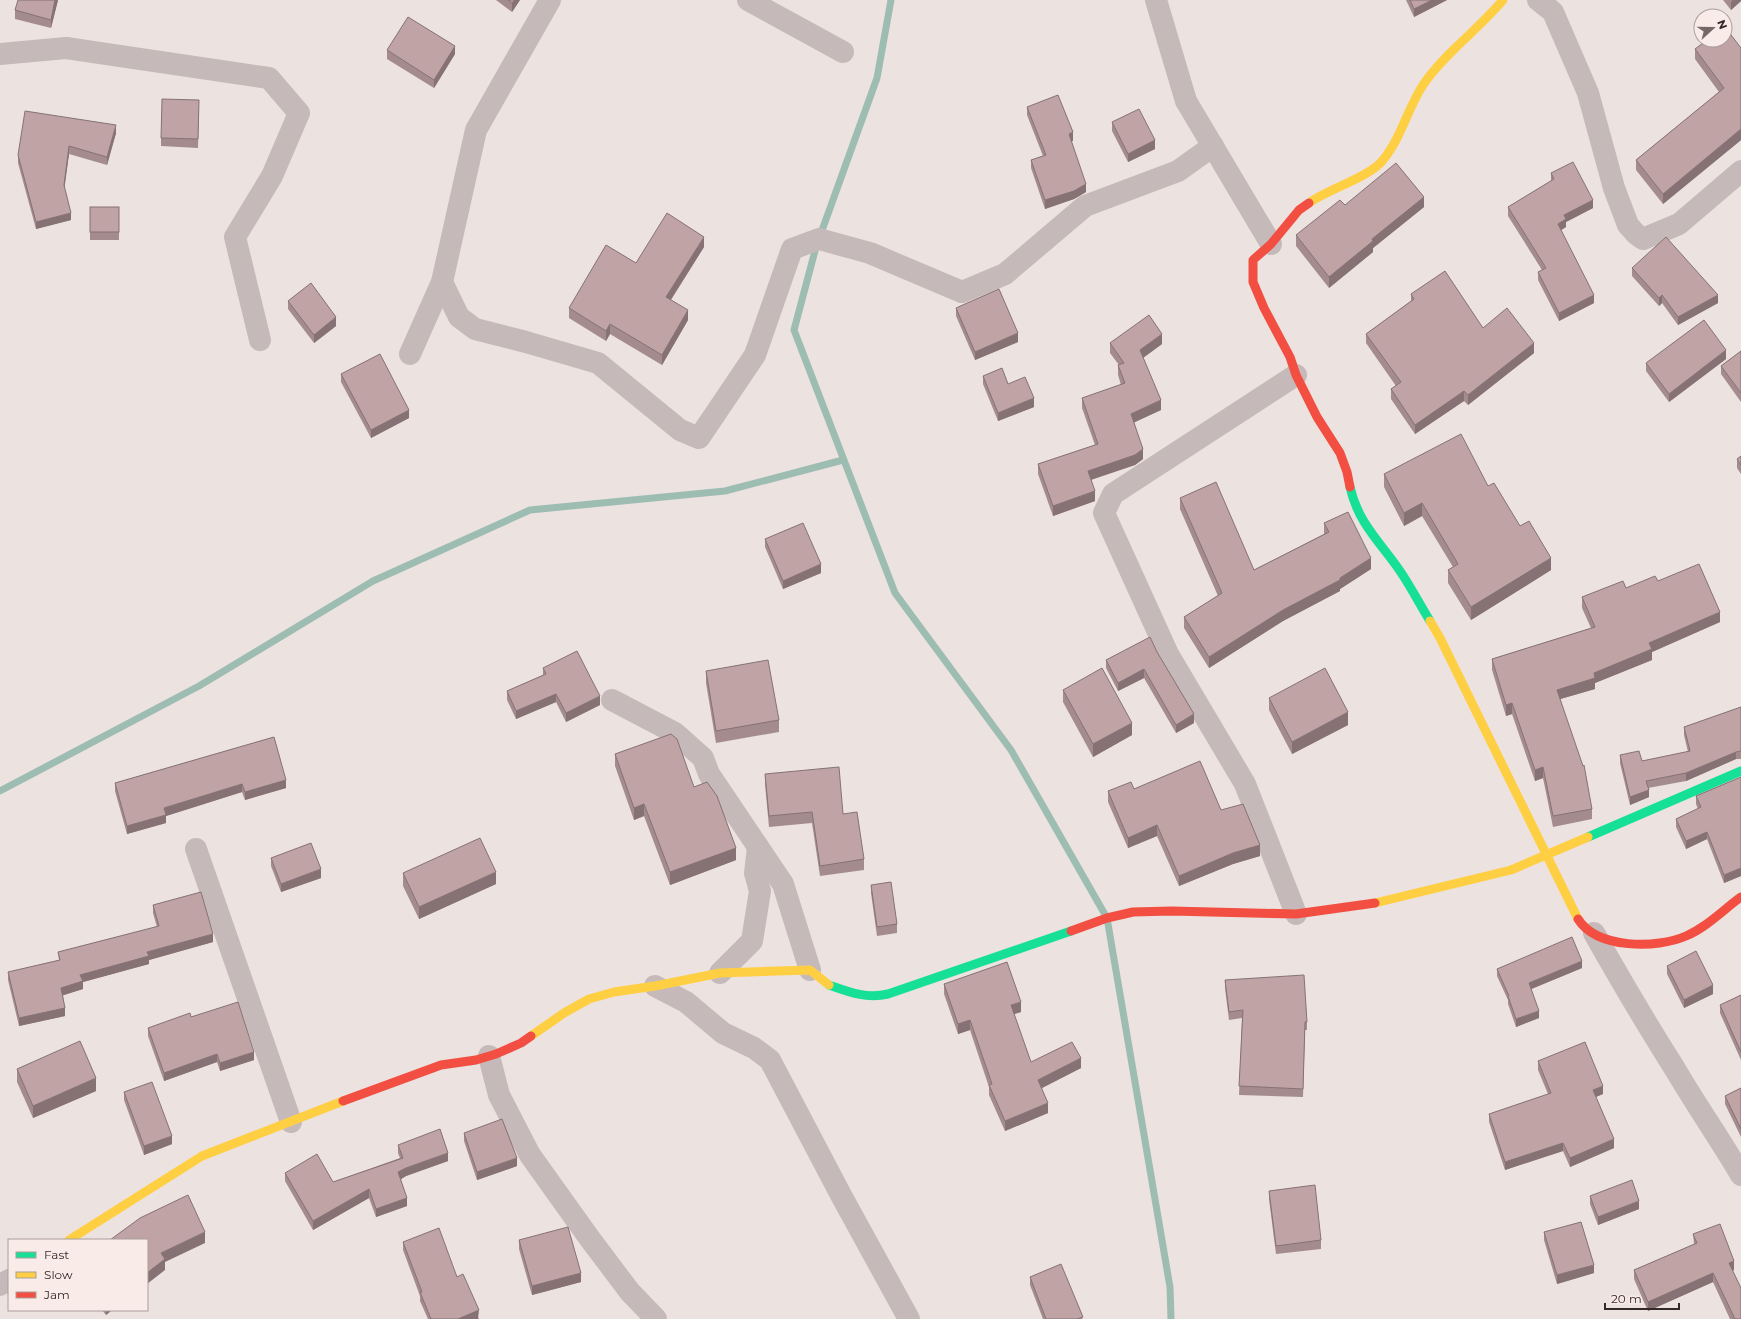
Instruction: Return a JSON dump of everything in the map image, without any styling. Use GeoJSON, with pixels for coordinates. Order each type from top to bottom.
{"type":"FeatureCollection","features":[{"type":"Feature","properties":{"kind":"street"},"geometry":{"type":"LineString","coordinates":[[410,354],[442,282],[476,130],[550,0]]}},
{"type":"Feature","properties":{"kind":"street"},"geometry":{"type":"LineString","coordinates":[[748,0],[843,52]]}},
{"type":"Feature","properties":{"kind":"street"},"geometry":{"type":"LineString","coordinates":[[1156,0],[1186,101],[1271,244]]}},
{"type":"Feature","properties":{"kind":"street"},"geometry":{"type":"LineString","coordinates":[[1503,0],[1494,12],[1443,59],[1425,82],[1417,94],[1401,130],[1383,161],[1366,173],[1313,200],[1299,210],[1271,244],[1253,260],[1252,268],[1254,282],[1264,308],[1290,357],[1296,375],[1317,417],[1340,453],[1347,472],[1352,496],[1358,513],[1364,524],[1400,571],[1440,638],[1579,921],[1594,933],[1612,942],[1646,944],[1672,941],[1698,929],[1741,897]]}},
{"type":"Feature","properties":{"kind":"street"},"geometry":{"type":"LineString","coordinates":[[1538,0],[1553,12],[1588,93],[1614,188],[1628,225],[1636,234],[1643,239],[1679,224],[1741,171]]}},
{"type":"Feature","properties":{"kind":"street"},"geometry":{"type":"LineString","coordinates":[[0,54],[66,48],[269,78],[299,113],[272,176],[235,237],[260,340]]}},
{"type":"Feature","properties":{"kind":"street"},"geometry":{"type":"LineString","coordinates":[[442,282],[459,317],[475,330],[526,342],[598,363],[680,430],[699,438],[755,355],[792,249],[818,239],[870,253],[962,292],[1005,274],[1085,206],[1178,171],[1213,146]]}},
{"type":"Feature","properties":{"kind":"street"},"geometry":{"type":"LineString","coordinates":[[1296,375],[1113,494],[1104,513],[1168,654],[1245,784],[1296,914]]}},
{"type":"Feature","properties":{"kind":"street"},"geometry":{"type":"LineString","coordinates":[[612,700],[675,733],[703,758],[709,774],[783,884],[810,970],[829,985],[853,993],[875,997],[888,994],[1107,918],[1133,912],[1171,911],[1296,914],[1364,906],[1511,870],[1741,771]]}},
{"type":"Feature","properties":{"kind":"street"},"geometry":{"type":"LineString","coordinates":[[720,973],[752,941],[760,892],[755,873],[758,847]]}},
{"type":"Feature","properties":{"kind":"street"},"geometry":{"type":"LineString","coordinates":[[196,849],[291,1122]]}},
{"type":"Feature","properties":{"kind":"street"},"geometry":{"type":"LineString","coordinates":[[1594,933],[1644,1020],[1675,1071],[1715,1130],[1741,1175]]}},
{"type":"Feature","properties":{"kind":"street"},"geometry":{"type":"LineString","coordinates":[[71,1239],[202,1156],[228,1144],[291,1122],[398,1080],[441,1065],[476,1060],[489,1056],[521,1043],[564,1012],[589,999],[614,992],[655,986],[720,973],[810,970]]}},
{"type":"Feature","properties":{"kind":"street"},"geometry":{"type":"LineString","coordinates":[[655,986],[686,1002],[723,1033],[754,1048],[770,1060],[842,1197],[909,1319]]}},
{"type":"Feature","properties":{"kind":"street"},"geometry":{"type":"LineString","coordinates":[[489,1056],[499,1095],[530,1155],[621,1280],[656,1319]]}},
{"type":"Feature","properties":{"kind":"building"},"geometry":{"type":"Polygon","coordinates":[[[18,0],[55,0],[51,20],[15,10],[18,0]]]}},
{"type":"Feature","properties":{"kind":"building"},"geometry":{"type":"Polygon","coordinates":[[[508,0],[515,0],[512,3],[508,0]]]}},
{"type":"Feature","properties":{"kind":"building"},"geometry":{"type":"Polygon","coordinates":[[[1410,0],[1432,0],[1414,9],[1410,0]]]}},
{"type":"Feature","properties":{"kind":"building"},"geometry":{"type":"Polygon","coordinates":[[[408,17],[455,46],[434,80],[387,50],[408,17]]]}},
{"type":"Feature","properties":{"kind":"building"},"geometry":{"type":"Polygon","coordinates":[[[1733,38],[1741,48],[1741,129],[1663,194],[1636,160],[1724,88],[1695,49],[1733,48],[1733,38]]]}},
{"type":"Feature","properties":{"kind":"building"},"geometry":{"type":"Polygon","coordinates":[[[1058,95],[1073,132],[1069,134],[1086,184],[1074,191],[1045,200],[1031,160],[1046,155],[1027,107],[1058,95]]]}},
{"type":"Feature","properties":{"kind":"building"},"geometry":{"type":"Polygon","coordinates":[[[162,99],[199,100],[198,139],[161,138],[162,99]]]}},
{"type":"Feature","properties":{"kind":"building"},"geometry":{"type":"Polygon","coordinates":[[[1139,109],[1155,140],[1128,154],[1112,122],[1139,109]]]}},
{"type":"Feature","properties":{"kind":"building"},"geometry":{"type":"Polygon","coordinates":[[[25,111],[116,125],[107,157],[69,146],[64,185],[71,213],[36,222],[18,155],[25,111]]]}},
{"type":"Feature","properties":{"kind":"building"},"geometry":{"type":"Polygon","coordinates":[[[1573,162],[1593,200],[1564,215],[1566,219],[1558,224],[1594,295],[1559,313],[1538,272],[1546,268],[1508,207],[1554,179],[1551,173],[1573,162]]]}},
{"type":"Feature","properties":{"kind":"building"},"geometry":{"type":"Polygon","coordinates":[[[1396,163],[1424,197],[1372,239],[1373,241],[1329,277],[1296,235],[1340,200],[1345,205],[1396,163]]]}},
{"type":"Feature","properties":{"kind":"building"},"geometry":{"type":"Polygon","coordinates":[[[90,207],[119,207],[119,232],[90,232],[90,207]]]}},
{"type":"Feature","properties":{"kind":"building"},"geometry":{"type":"Polygon","coordinates":[[[667,213],[704,237],[666,297],[688,310],[662,355],[610,324],[606,331],[569,308],[606,245],[636,263],[667,213]]]}},
{"type":"Feature","properties":{"kind":"building"},"geometry":{"type":"Polygon","coordinates":[[[1666,237],[1718,295],[1678,317],[1662,295],[1659,298],[1632,268],[1666,237]]]}},
{"type":"Feature","properties":{"kind":"building"},"geometry":{"type":"Polygon","coordinates":[[[1445,271],[1483,328],[1507,308],[1534,343],[1468,395],[1464,391],[1415,425],[1391,389],[1401,382],[1366,334],[1414,299],[1411,294],[1445,271]]]}},
{"type":"Feature","properties":{"kind":"building"},"geometry":{"type":"Polygon","coordinates":[[[311,283],[336,317],[314,335],[288,301],[311,283]]]}},
{"type":"Feature","properties":{"kind":"building"},"geometry":{"type":"Polygon","coordinates":[[[999,289],[1018,333],[975,352],[956,308],[999,289]]]}},
{"type":"Feature","properties":{"kind":"building"},"geometry":{"type":"Polygon","coordinates":[[[1149,315],[1162,334],[1140,350],[1161,400],[1131,414],[1143,449],[1135,455],[1088,471],[1095,491],[1053,506],[1038,464],[1098,444],[1082,398],[1125,383],[1118,365],[1124,363],[1110,343],[1149,315]]]}},
{"type":"Feature","properties":{"kind":"building"},"geometry":{"type":"Polygon","coordinates":[[[1704,320],[1726,350],[1669,394],[1646,363],[1704,320]]]}},
{"type":"Feature","properties":{"kind":"building"},"geometry":{"type":"Polygon","coordinates":[[[1741,351],[1741,393],[1721,366],[1741,351]]]}},
{"type":"Feature","properties":{"kind":"building"},"geometry":{"type":"Polygon","coordinates":[[[380,354],[409,410],[371,430],[341,374],[380,354]]]}},
{"type":"Feature","properties":{"kind":"building"},"geometry":{"type":"Polygon","coordinates":[[[1002,368],[1008,384],[1025,377],[1034,398],[998,413],[983,376],[1002,368]]]}},
{"type":"Feature","properties":{"kind":"building"},"geometry":{"type":"Polygon","coordinates":[[[1461,434],[1488,486],[1494,483],[1520,526],[1529,521],[1551,558],[1471,607],[1448,570],[1458,564],[1422,503],[1404,513],[1384,474],[1461,434]]]}},
{"type":"Feature","properties":{"kind":"building"},"geometry":{"type":"Polygon","coordinates":[[[1741,456],[1741,465],[1737,459],[1741,456]]]}},
{"type":"Feature","properties":{"kind":"building"},"geometry":{"type":"Polygon","coordinates":[[[1216,482],[1254,570],[1329,532],[1324,523],[1348,512],[1371,558],[1340,578],[1340,580],[1283,610],[1209,657],[1184,617],[1222,593],[1180,498],[1216,482]]]}},
{"type":"Feature","properties":{"kind":"building"},"geometry":{"type":"Polygon","coordinates":[[[803,523],[821,564],[783,581],[765,539],[803,523]]]}},
{"type":"Feature","properties":{"kind":"building"},"geometry":{"type":"Polygon","coordinates":[[[1699,564],[1720,612],[1649,643],[1652,649],[1594,673],[1595,678],[1557,690],[1583,766],[1584,765],[1592,809],[1553,816],[1543,767],[1535,770],[1512,703],[1506,705],[1492,659],[1595,627],[1582,597],[1623,581],[1626,588],[1655,576],[1658,581],[1699,564]]]}},
{"type":"Feature","properties":{"kind":"building"},"geometry":{"type":"Polygon","coordinates":[[[1150,637],[1157,652],[1194,714],[1176,725],[1144,669],[1118,683],[1106,660],[1150,637]]]}},
{"type":"Feature","properties":{"kind":"building"},"geometry":{"type":"Polygon","coordinates":[[[577,651],[600,696],[566,713],[556,694],[516,711],[507,691],[546,674],[543,668],[577,651]]]}},
{"type":"Feature","properties":{"kind":"building"},"geometry":{"type":"Polygon","coordinates":[[[768,660],[779,720],[716,731],[706,671],[768,660]]]}},
{"type":"Feature","properties":{"kind":"building"},"geometry":{"type":"Polygon","coordinates":[[[1102,668],[1132,723],[1093,744],[1063,690],[1102,668]]]}},
{"type":"Feature","properties":{"kind":"building"},"geometry":{"type":"Polygon","coordinates":[[[1325,668],[1348,712],[1292,742],[1269,698],[1325,668]]]}},
{"type":"Feature","properties":{"kind":"building"},"geometry":{"type":"Polygon","coordinates":[[[1741,707],[1741,751],[1686,773],[1646,781],[1649,790],[1630,797],[1620,755],[1639,751],[1642,761],[1690,751],[1684,727],[1741,707]]]}},
{"type":"Feature","properties":{"kind":"building"},"geometry":{"type":"Polygon","coordinates":[[[671,734],[677,739],[694,787],[707,782],[717,796],[736,848],[670,872],[644,804],[634,808],[615,754],[671,734]]]}},
{"type":"Feature","properties":{"kind":"building"},"geometry":{"type":"Polygon","coordinates":[[[274,737],[286,780],[245,792],[242,784],[164,808],[166,815],[127,826],[115,783],[274,737]]]}},
{"type":"Feature","properties":{"kind":"building"},"geometry":{"type":"Polygon","coordinates":[[[1200,761],[1221,810],[1243,804],[1260,845],[1233,853],[1179,876],[1157,825],[1128,838],[1108,791],[1131,782],[1134,789],[1200,761]]]}},
{"type":"Feature","properties":{"kind":"building"},"geometry":{"type":"Polygon","coordinates":[[[839,767],[843,814],[857,812],[864,859],[820,866],[812,812],[769,816],[765,774],[839,767]]]}},
{"type":"Feature","properties":{"kind":"building"},"geometry":{"type":"Polygon","coordinates":[[[1741,777],[1741,868],[1724,875],[1707,832],[1686,841],[1676,819],[1701,807],[1696,796],[1741,777]]]}},
{"type":"Feature","properties":{"kind":"building"},"geometry":{"type":"Polygon","coordinates":[[[480,838],[496,872],[419,907],[403,873],[480,838]]]}},
{"type":"Feature","properties":{"kind":"building"},"geometry":{"type":"Polygon","coordinates":[[[311,843],[321,869],[281,884],[271,858],[311,843]]]}},
{"type":"Feature","properties":{"kind":"building"},"geometry":{"type":"Polygon","coordinates":[[[891,882],[897,924],[877,927],[871,885],[891,882]]]}},
{"type":"Feature","properties":{"kind":"building"},"geometry":{"type":"Polygon","coordinates":[[[201,892],[213,934],[147,952],[149,956],[80,975],[83,981],[61,988],[65,1008],[19,1018],[8,972],[60,960],[58,952],[159,926],[153,905],[201,892]]]}},
{"type":"Feature","properties":{"kind":"building"},"geometry":{"type":"Polygon","coordinates":[[[1572,937],[1582,961],[1529,983],[1539,1011],[1516,1019],[1509,996],[1497,969],[1572,937]]]}},
{"type":"Feature","properties":{"kind":"building"},"geometry":{"type":"Polygon","coordinates":[[[1696,951],[1713,985],[1684,1000],[1667,966],[1696,951]]]}},
{"type":"Feature","properties":{"kind":"building"},"geometry":{"type":"Polygon","coordinates":[[[1007,962],[1021,1002],[1011,1005],[1031,1062],[1072,1042],[1081,1058],[1038,1080],[1048,1103],[1005,1121],[989,1085],[992,1084],[970,1020],[958,1024],[944,984],[1007,962]]]}},
{"type":"Feature","properties":{"kind":"building"},"geometry":{"type":"Polygon","coordinates":[[[1304,975],[1307,1022],[1305,1022],[1303,1089],[1239,1086],[1243,1010],[1229,1012],[1225,980],[1304,975]]]}},
{"type":"Feature","properties":{"kind":"building"},"geometry":{"type":"Polygon","coordinates":[[[1741,995],[1741,1052],[1720,1005],[1741,995]]]}},
{"type":"Feature","properties":{"kind":"building"},"geometry":{"type":"Polygon","coordinates":[[[238,1002],[254,1052],[220,1063],[217,1054],[164,1073],[148,1028],[190,1013],[191,1017],[238,1002]]]}},
{"type":"Feature","properties":{"kind":"building"},"geometry":{"type":"Polygon","coordinates":[[[80,1041],[96,1078],[33,1106],[17,1069],[80,1041]]]}},
{"type":"Feature","properties":{"kind":"building"},"geometry":{"type":"Polygon","coordinates":[[[1585,1042],[1603,1086],[1593,1090],[1614,1139],[1570,1158],[1563,1143],[1505,1162],[1489,1114],[1551,1093],[1538,1061],[1585,1042]]]}},
{"type":"Feature","properties":{"kind":"building"},"geometry":{"type":"Polygon","coordinates":[[[152,1082],[172,1136],[144,1146],[124,1092],[152,1082]]]}},
{"type":"Feature","properties":{"kind":"building"},"geometry":{"type":"Polygon","coordinates":[[[1741,1088],[1741,1129],[1725,1096],[1741,1088]]]}},
{"type":"Feature","properties":{"kind":"building"},"geometry":{"type":"Polygon","coordinates":[[[502,1119],[517,1158],[477,1172],[464,1133],[502,1119]]]}},
{"type":"Feature","properties":{"kind":"building"},"geometry":{"type":"Polygon","coordinates":[[[440,1129],[448,1153],[398,1172],[407,1198],[376,1209],[369,1189],[313,1221],[285,1173],[317,1154],[333,1182],[403,1158],[398,1145],[440,1129]]]}},
{"type":"Feature","properties":{"kind":"building"},"geometry":{"type":"Polygon","coordinates":[[[1632,1180],[1639,1201],[1598,1217],[1590,1196],[1632,1180]]]}},
{"type":"Feature","properties":{"kind":"building"},"geometry":{"type":"Polygon","coordinates":[[[1315,1185],[1321,1240],[1276,1246],[1269,1191],[1315,1185]]]}},
{"type":"Feature","properties":{"kind":"building"},"geometry":{"type":"Polygon","coordinates":[[[188,1195],[205,1232],[161,1253],[165,1259],[148,1272],[148,1239],[111,1239],[140,1218],[188,1195]]]}},
{"type":"Feature","properties":{"kind":"building"},"geometry":{"type":"Polygon","coordinates":[[[1581,1222],[1594,1265],[1557,1275],[1544,1232],[1581,1222]]]}},
{"type":"Feature","properties":{"kind":"building"},"geometry":{"type":"Polygon","coordinates":[[[1720,1224],[1734,1261],[1729,1263],[1741,1288],[1741,1319],[1735,1319],[1713,1273],[1648,1302],[1634,1270],[1697,1243],[1693,1234],[1720,1224]]]}},
{"type":"Feature","properties":{"kind":"building"},"geometry":{"type":"Polygon","coordinates":[[[568,1227],[581,1273],[532,1286],[519,1240],[568,1227]]]}},
{"type":"Feature","properties":{"kind":"building"},"geometry":{"type":"Polygon","coordinates":[[[439,1228],[457,1277],[463,1274],[479,1310],[458,1319],[431,1319],[403,1242],[439,1228]]]}},
{"type":"Feature","properties":{"kind":"building"},"geometry":{"type":"Polygon","coordinates":[[[1061,1264],[1083,1317],[1077,1319],[1046,1319],[1030,1277],[1061,1264]]]}},
{"type":"Feature","properties":{"kind":"waterway"},"geometry":{"type":"LineString","coordinates":[[891,0],[877,78],[816,247],[794,330],[895,593],[1011,750],[1107,918],[1170,1287],[1171,1319]]}},
{"type":"Feature","properties":{"kind":"waterway"},"geometry":{"type":"LineString","coordinates":[[0,791],[199,686],[373,581],[530,510],[725,491],[843,460]]}},
{"type":"Feature","properties":{"kind":"traffic: fast"},"geometry":{"type":"LineString","coordinates":[[1350,487],[1358,511],[1364,522],[1400,571],[1430,621]]}},
{"type":"Feature","properties":{"kind":"traffic: fast"},"geometry":{"type":"LineString","coordinates":[[1588,837],[1741,771]]}},
{"type":"Feature","properties":{"kind":"traffic: fast"},"geometry":{"type":"LineString","coordinates":[[829,985],[865,995],[872,996],[888,994],[1071,931]]}},
{"type":"Feature","properties":{"kind":"traffic: slow"},"geometry":{"type":"LineString","coordinates":[[1309,203],[1369,172],[1383,160],[1390,151],[1419,91],[1425,82],[1443,60],[1484,21],[1503,0]]}},
{"type":"Feature","properties":{"kind":"traffic: slow"},"geometry":{"type":"LineString","coordinates":[[1430,621],[1440,638],[1578,919]]}},
{"type":"Feature","properties":{"kind":"traffic: slow"},"geometry":{"type":"LineString","coordinates":[[1375,903],[1511,870],[1588,837]]}},
{"type":"Feature","properties":{"kind":"traffic: slow"},"geometry":{"type":"LineString","coordinates":[[531,1036],[564,1013],[589,999],[614,992],[655,986],[720,973],[810,970],[829,985]]}},
{"type":"Feature","properties":{"kind":"traffic: slow"},"geometry":{"type":"LineString","coordinates":[[71,1239],[202,1156],[343,1101]]}},
{"type":"Feature","properties":{"kind":"traffic: jam"},"geometry":{"type":"LineString","coordinates":[[1309,203],[1299,210],[1271,244],[1253,260],[1253,282],[1264,308],[1290,357],[1296,375],[1317,417],[1340,453],[1347,472],[1350,487]]}},
{"type":"Feature","properties":{"kind":"traffic: jam"},"geometry":{"type":"LineString","coordinates":[[1578,919],[1587,929],[1599,936],[1613,941],[1628,944],[1660,943],[1674,940],[1694,932],[1741,897]]}},
{"type":"Feature","properties":{"kind":"traffic: jam"},"geometry":{"type":"LineString","coordinates":[[1071,931],[1107,918],[1133,912],[1171,911],[1296,914],[1375,903]]}},
{"type":"Feature","properties":{"kind":"traffic: jam"},"geometry":{"type":"LineString","coordinates":[[343,1101],[441,1065],[476,1060],[496,1054],[521,1043],[531,1036]]}}]}
